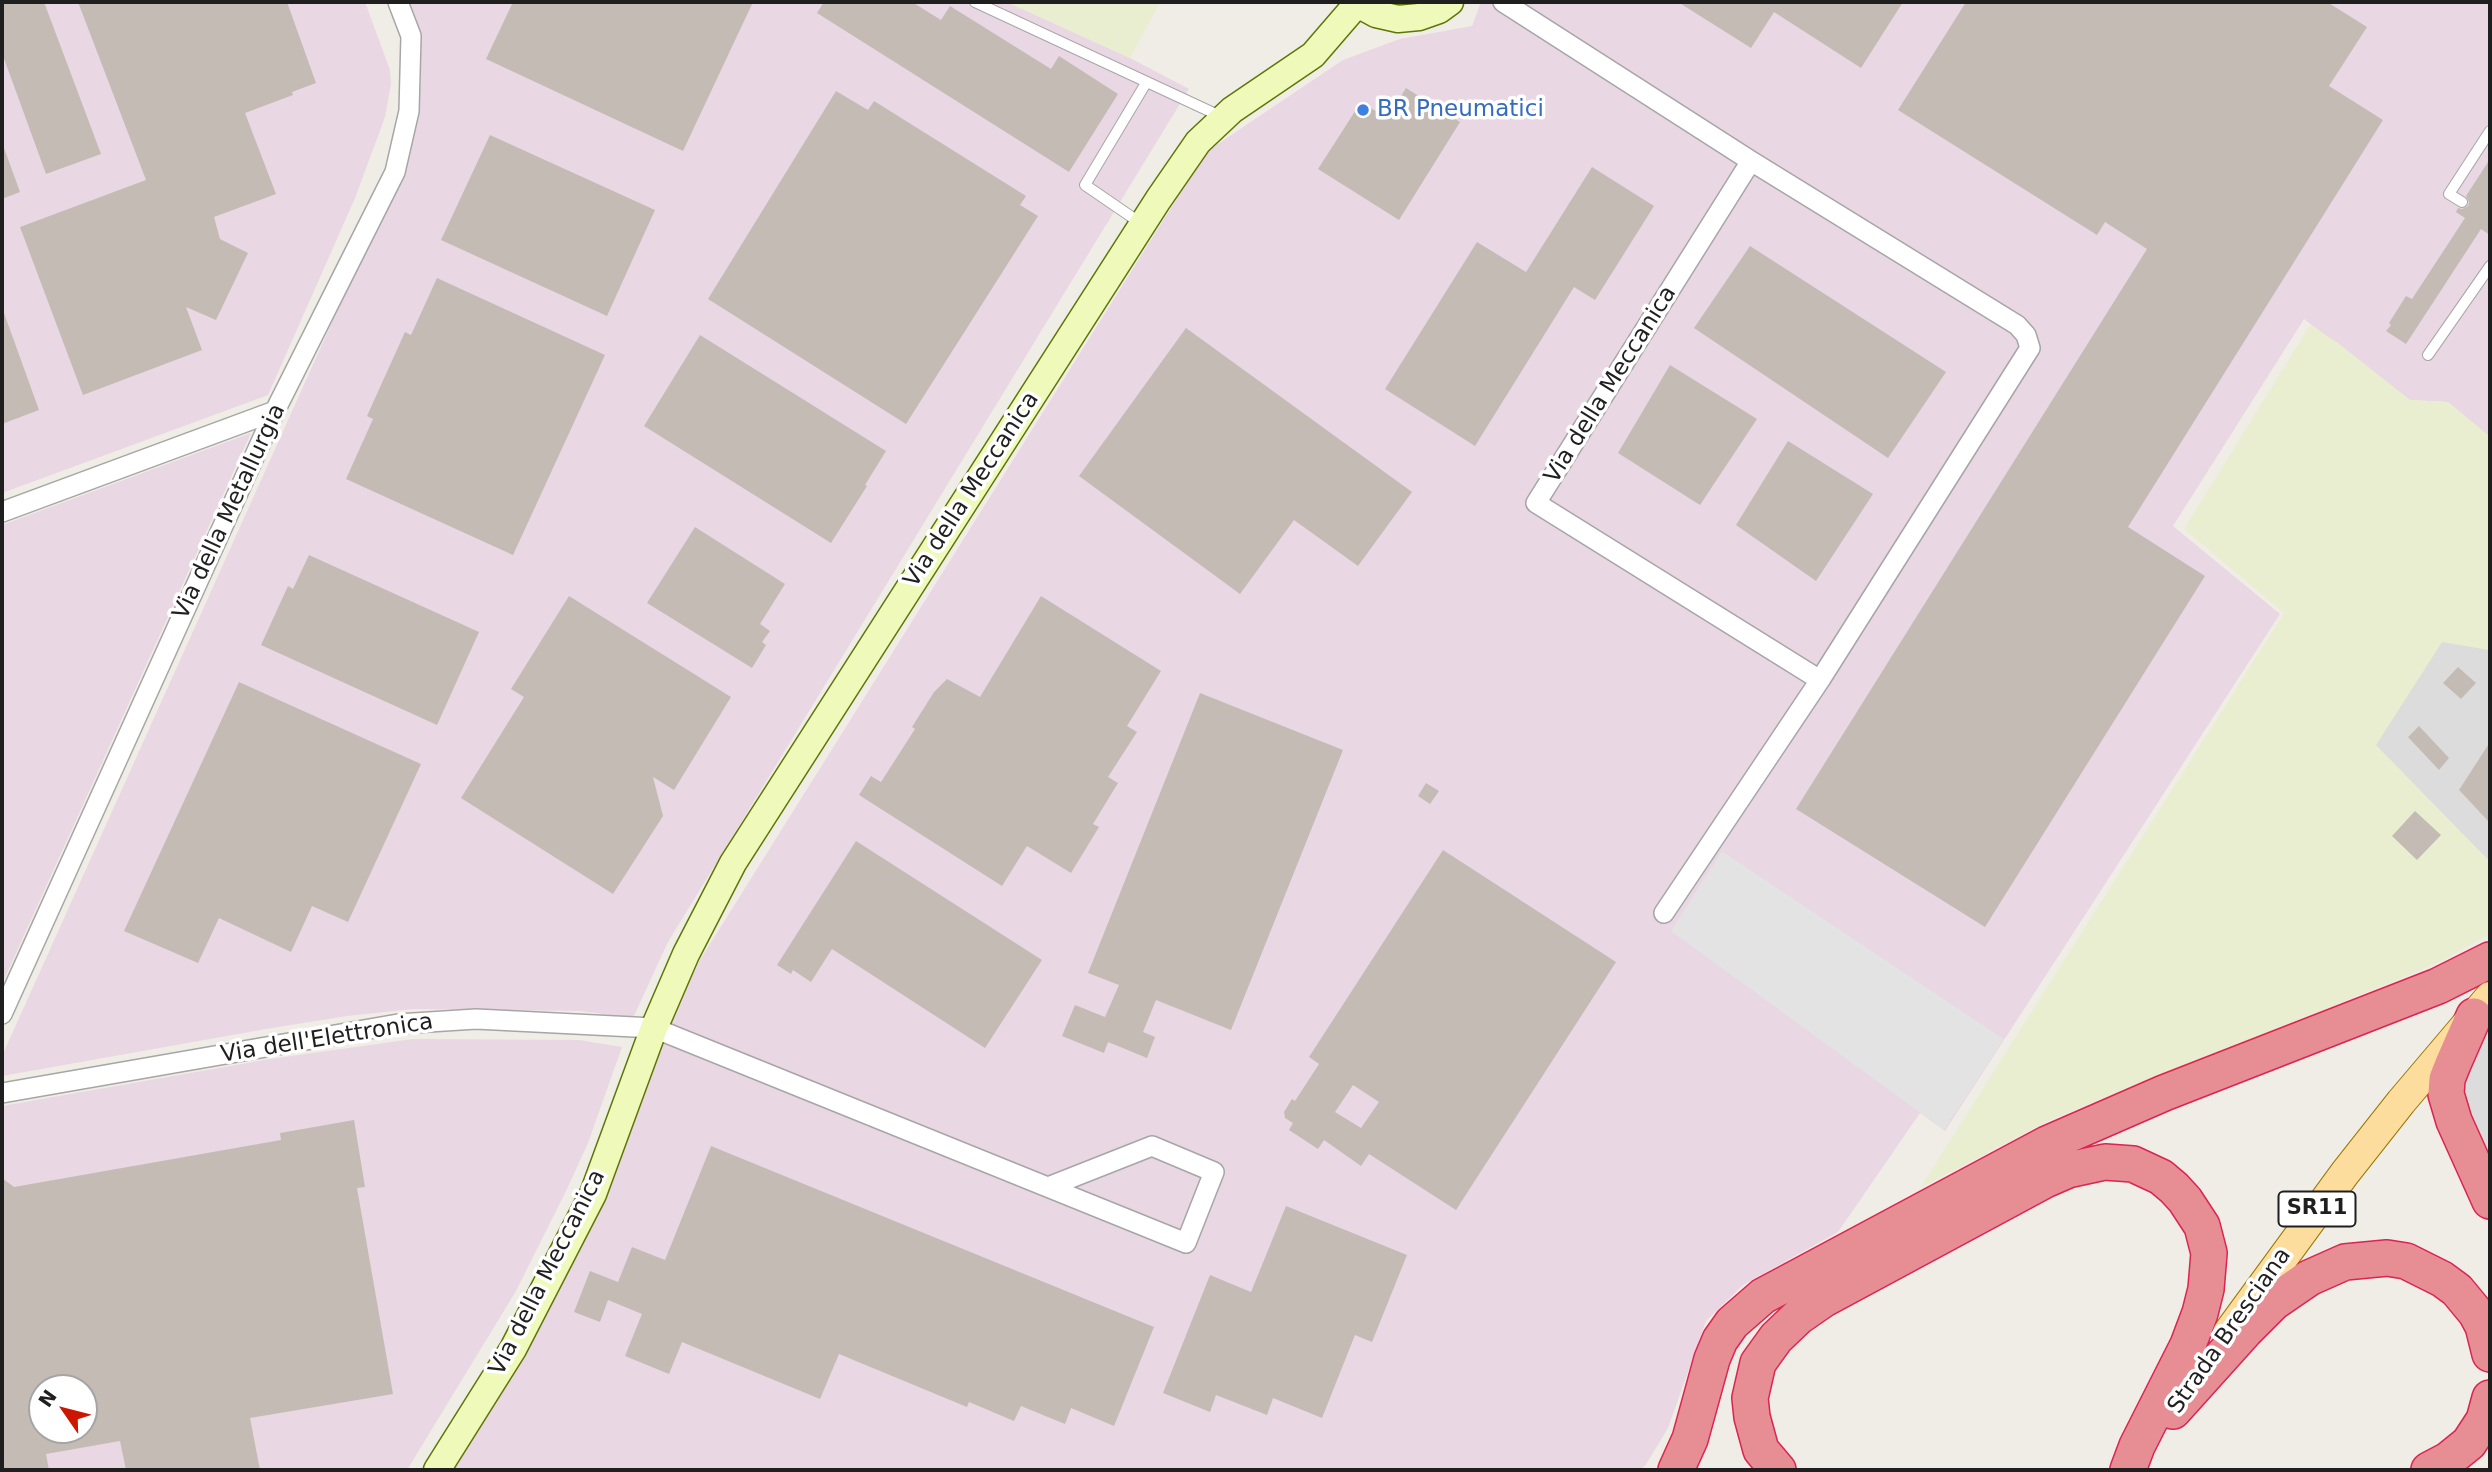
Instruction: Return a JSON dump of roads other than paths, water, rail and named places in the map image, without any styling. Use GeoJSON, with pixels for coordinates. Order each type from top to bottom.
{"type":"FeatureCollection","features":[{"type":"Feature","properties":{"kind":"highway"},"geometry":{"type":"LineString","coordinates":[[1676,1470],[1690,1438],[1720,1340],[1732,1323],[1763,1296],[2047,1144],[2164,1093],[2426,991],[2490,960]]}},
{"type":"Feature","properties":{"kind":"highway"},"geometry":{"type":"LineString","coordinates":[[2482,1007],[2453,1064],[2447,1079],[2446,1094],[2454,1121],[2490,1201]]}},
{"type":"Feature","properties":{"kind":"highway"},"geometry":{"type":"LineString","coordinates":[[1778,1470],[1761,1450],[1753,1426],[1751,1398],[1758,1363],[1776,1338],[1798,1317],[1824,1299],[2045,1180],[2089,1164],[2133,1164],[2161,1177],[2185,1200],[2202,1226],[2208,1253],[2206,1289],[2169,1401]]}},
{"type":"Feature","properties":{"kind":"highway"},"geometry":{"type":"LineString","coordinates":[[2130,1470],[2137,1446],[2169,1401],[2274,1302],[2309,1278],[2345,1262],[2387,1258],[2406,1261],[2442,1279],[2457,1290],[2476,1313],[2483,1326],[2490,1353]]}},
{"type":"Feature","properties":{"kind":"highway"},"geometry":{"type":"LineString","coordinates":[[2430,1470],[2469,1443],[2484,1420],[2490,1398]]}},
{"type":"Feature","properties":{"kind":"main road","name":"Strada Bresciana"},"geometry":{"type":"LineString","coordinates":[[2169,1401],[2345,1172],[2482,1007]]}},
{"type":"Feature","properties":{"kind":"street","name":"Via della Metallurgia"},"geometry":{"type":"LineString","coordinates":[[2,1014],[275,411],[395,172],[409,111],[411,36],[398,2]]}},
{"type":"Feature","properties":{"kind":"street","name":"Via della Meccanica"},"geometry":{"type":"LineString","coordinates":[[437,1470],[513,1349],[593,1194],[654,1028],[686,954],[733,863],[1198,142],[1224,118],[1314,55],[1356,3],[1376,14],[1398,19],[1419,17],[1439,10],[1450,2]]}},
{"type":"Feature","properties":{"kind":"street"},"geometry":{"type":"LineString","coordinates":[[1503,2],[1751,161],[2017,325],[2026,335],[2029,348],[1820,680],[1664,913]]}},
{"type":"Feature","properties":{"kind":"street","name":"Via della Meccanica"},"geometry":{"type":"LineString","coordinates":[[1751,161],[1536,503],[1820,680]]}},
{"type":"Feature","properties":{"kind":"street"},"geometry":{"type":"LineString","coordinates":[[2,512],[275,411]]}},
{"type":"Feature","properties":{"kind":"street","name":"Via dell'Elettronica"},"geometry":{"type":"LineString","coordinates":[[2,1093],[398,1024],[476,1019],[654,1028]]}},
{"type":"Feature","properties":{"kind":"street"},"geometry":{"type":"LineString","coordinates":[[654,1028],[1186,1243],[1214,1172],[1152,1146],[1048,1187]]}},
{"type":"Feature","properties":{"kind":"lane"},"geometry":{"type":"LineString","coordinates":[[975,2],[1224,118]]}},
{"type":"Feature","properties":{"kind":"lane"},"geometry":{"type":"LineString","coordinates":[[1143,224],[1084,185],[1146,83]]}},
{"type":"Feature","properties":{"kind":"lane"},"geometry":{"type":"LineString","coordinates":[[2462,202],[2449,194],[2490,131]]}},
{"type":"Feature","properties":{"kind":"lane"},"geometry":{"type":"LineString","coordinates":[[2428,355],[2490,266]]}},
{"type":"Feature","properties":{"kind":"place","name":"BR Pneumatici"},"geometry":{"type":"Point","coordinates":[1363,110]}}]}
